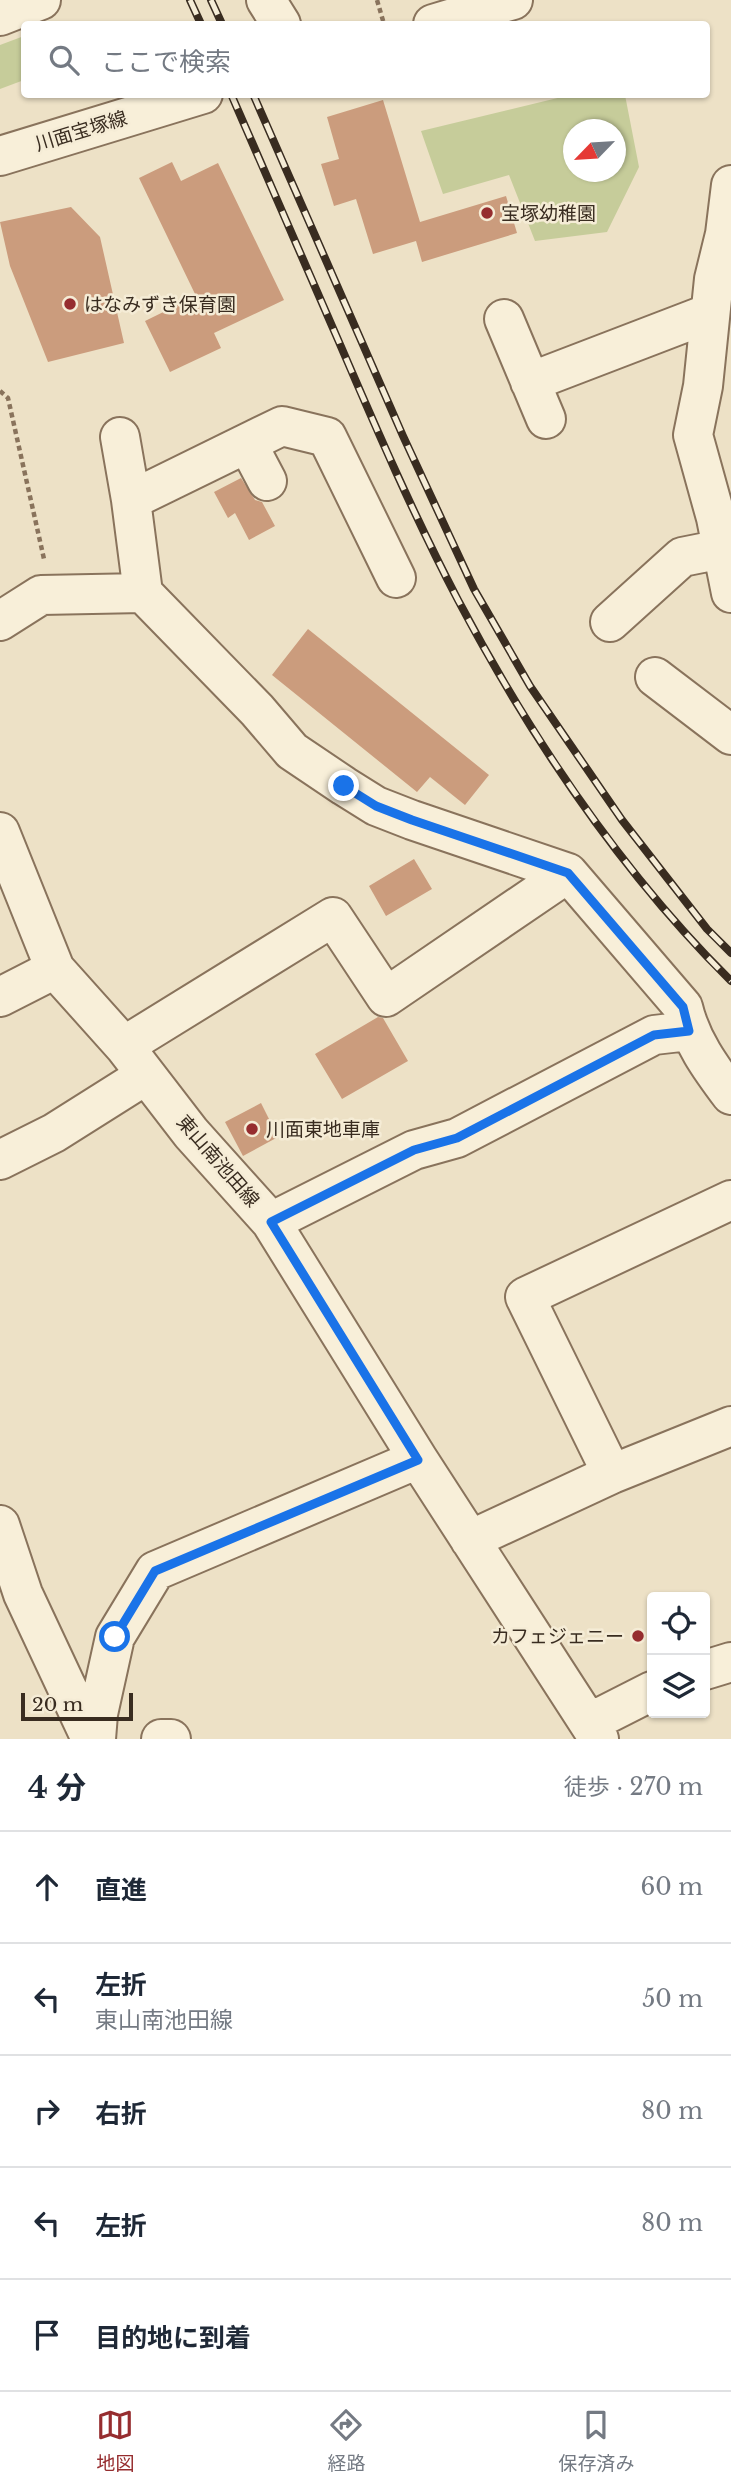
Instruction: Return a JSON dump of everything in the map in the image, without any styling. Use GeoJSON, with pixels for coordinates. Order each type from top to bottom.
{"type":"FeatureCollection","features":[{"type":"Feature","properties":{"kind":"street"},"geometry":{"type":"LineString","coordinates":[[0,16],[41,0]]}},
{"type":"Feature","properties":{"kind":"street"},"geometry":{"type":"LineString","coordinates":[[266,0],[279,21]]}},
{"type":"Feature","properties":{"kind":"street"},"geometry":{"type":"LineString","coordinates":[[443,21],[513,0]]}},
{"type":"Feature","properties":{"kind":"street","name":"川面宝塚線"},"geometry":{"type":"LineString","coordinates":[[0,156],[190,98]]}},
{"type":"Feature","properties":{"kind":"street"},"geometry":{"type":"LineString","coordinates":[[731,185],[710,313],[717,381],[693,435],[716,518],[731,593]]}},
{"type":"Feature","properties":{"kind":"street"},"geometry":{"type":"LineString","coordinates":[[530,382],[710,313]]}},
{"type":"Feature","properties":{"kind":"street"},"geometry":{"type":"LineString","coordinates":[[504,319],[545,419]]}},
{"type":"Feature","properties":{"kind":"street"},"geometry":{"type":"LineString","coordinates":[[131,500],[282,426],[327,437],[396,578]]}},
{"type":"Feature","properties":{"kind":"street"},"geometry":{"type":"LineString","coordinates":[[120,437],[143,593],[257,710],[292,751],[344,786],[376,806],[412,820],[568,873],[683,1007],[689,1031],[710,1068],[731,1095]]}},
{"type":"Feature","properties":{"kind":"street"},"geometry":{"type":"LineString","coordinates":[[247,443],[267,481]]}},
{"type":"Feature","properties":{"kind":"street"},"geometry":{"type":"LineString","coordinates":[[610,622],[682,557],[722,549]]}},
{"type":"Feature","properties":{"kind":"street"},"geometry":{"type":"LineString","coordinates":[[0,621],[41,595],[143,593]]}},
{"type":"Feature","properties":{"kind":"street"},"geometry":{"type":"LineString","coordinates":[[655,677],[731,735]]}},
{"type":"Feature","properties":{"kind":"street","name":"東山南池田線"},"geometry":{"type":"LineString","coordinates":[[0,832],[55,969],[135,1061],[191,1133],[271,1222],[418,1460],[594,1731]]}},
{"type":"Feature","properties":{"kind":"street"},"geometry":{"type":"LineString","coordinates":[[0,1160],[54,1133],[135,1061],[333,917],[386,997],[568,873]]}},
{"type":"Feature","properties":{"kind":"street"},"geometry":{"type":"LineString","coordinates":[[0,997],[55,969]]}},
{"type":"Feature","properties":{"kind":"street"},"geometry":{"type":"LineString","coordinates":[[271,1222],[414,1150],[457,1138],[654,1035],[689,1031]]}},
{"type":"Feature","properties":{"kind":"street"},"geometry":{"type":"LineString","coordinates":[[612,1474],[525,1297],[731,1199]]}},
{"type":"Feature","properties":{"kind":"street"},"geometry":{"type":"LineString","coordinates":[[470,1540],[612,1474],[731,1426]]}},
{"type":"Feature","properties":{"kind":"street"},"geometry":{"type":"LineString","coordinates":[[96,1739],[98,1714],[115,1637],[155,1571],[418,1460]]}},
{"type":"Feature","properties":{"kind":"street"},"geometry":{"type":"LineString","coordinates":[[0,1525],[12,1602],[90,1739]]}},
{"type":"Feature","properties":{"kind":"street"},"geometry":{"type":"LineString","coordinates":[[710,1668],[731,1662]]}},
{"type":"Feature","properties":{"kind":"street"},"geometry":{"type":"LineString","coordinates":[[594,1731],[647,1694]]}},
{"type":"Feature","properties":{"kind":"street"},"geometry":{"type":"LineString","coordinates":[[161,1739],[171,1739]]}},
{"type":"Feature","properties":{"kind":"path"},"geometry":{"type":"LineString","coordinates":[[377,0],[383,21]]}},
{"type":"Feature","properties":{"kind":"path"},"geometry":{"type":"LineString","coordinates":[[0,391],[8,398],[51,594]]}},
{"type":"Feature","properties":{"kind":"green space"},"geometry":{"type":"Polygon","coordinates":[[[21,37],[21,81],[0,89],[0,45],[21,37]]]}},
{"type":"Feature","properties":{"kind":"green space"},"geometry":{"type":"Polygon","coordinates":[[[557,98],[626,98],[639,167],[607,232],[535,241],[509,175],[443,194],[421,131],[557,98]]]}},
{"type":"Feature","properties":{"kind":"building"},"geometry":{"type":"Polygon","coordinates":[[[383,100],[420,222],[506,196],[517,233],[422,262],[416,241],[373,254],[356,199],[334,206],[321,164],[339,159],[327,117],[383,100]]]}},
{"type":"Feature","properties":{"kind":"building"},"geometry":{"type":"Polygon","coordinates":[[[172,162],[181,181],[218,163],[284,300],[214,333],[221,348],[170,372],[145,321],[196,296],[139,178],[172,162]]]}},
{"type":"Feature","properties":{"kind":"building","name":"はなみずき保育園"},"geometry":{"type":"Polygon","coordinates":[[[71,207],[100,237],[124,343],[48,362],[10,266],[0,222],[71,207]]]}},
{"type":"Feature","properties":{"kind":"building"},"geometry":{"type":"Polygon","coordinates":[[[241,478],[255,500],[262,502],[275,526],[249,540],[235,513],[228,518],[214,492],[241,478]]]}},
{"type":"Feature","properties":{"kind":"building"},"geometry":{"type":"Polygon","coordinates":[[[308,629],[489,775],[465,805],[430,777],[417,792],[272,675],[308,629]]]}},
{"type":"Feature","properties":{"kind":"building"},"geometry":{"type":"Polygon","coordinates":[[[414,859],[432,889],[386,916],[369,886],[414,859]]]}},
{"type":"Feature","properties":{"kind":"building"},"geometry":{"type":"Polygon","coordinates":[[[378,1017],[383,1018],[408,1061],[342,1099],[315,1054],[378,1017]]]}},
{"type":"Feature","properties":{"kind":"building","name":"川面東地車庫"},"geometry":{"type":"Polygon","coordinates":[[[261,1103],[278,1137],[243,1156],[225,1122],[261,1103]]]}},
{"type":"Feature","properties":{"kind":"railway"},"geometry":{"type":"LineString","coordinates":[[190,0],[200,21]]}},
{"type":"Feature","properties":{"kind":"railway"},"geometry":{"type":"LineString","coordinates":[[211,0],[221,21]]}},
{"type":"Feature","properties":{"kind":"railway"},"geometry":{"type":"LineString","coordinates":[[233,98],[396,472],[458,600],[486,651],[547,752],[616,849],[652,895],[731,981]]}},
{"type":"Feature","properties":{"kind":"railway"},"geometry":{"type":"LineString","coordinates":[[255,98],[403,436],[474,589],[530,686],[622,820],[707,929],[731,953]]}},
{"type":"Feature","properties":{"kind":"place","name":"宝塚幼稚園"},"geometry":{"type":"Point","coordinates":[487,213]}},
{"type":"Feature","properties":{"kind":"place","name":"はなみずき保育園"},"geometry":{"type":"Point","coordinates":[70,304]}},
{"type":"Feature","properties":{"kind":"place","name":"川面東地車庫"},"geometry":{"type":"Point","coordinates":[252,1129]}},
{"type":"Feature","properties":{"kind":"place","name":"カフェジェニー"},"geometry":{"type":"Point","coordinates":[638,1636]}},
{"type":"Feature","properties":{"kind":"route"},"geometry":{"type":"LineString","coordinates":[[115,1637],[155,1571],[418,1460],[271,1222],[414,1150],[457,1138],[654,1035],[689,1031],[683,1007],[568,873],[412,820],[376,806],[344,786]]}}]}
